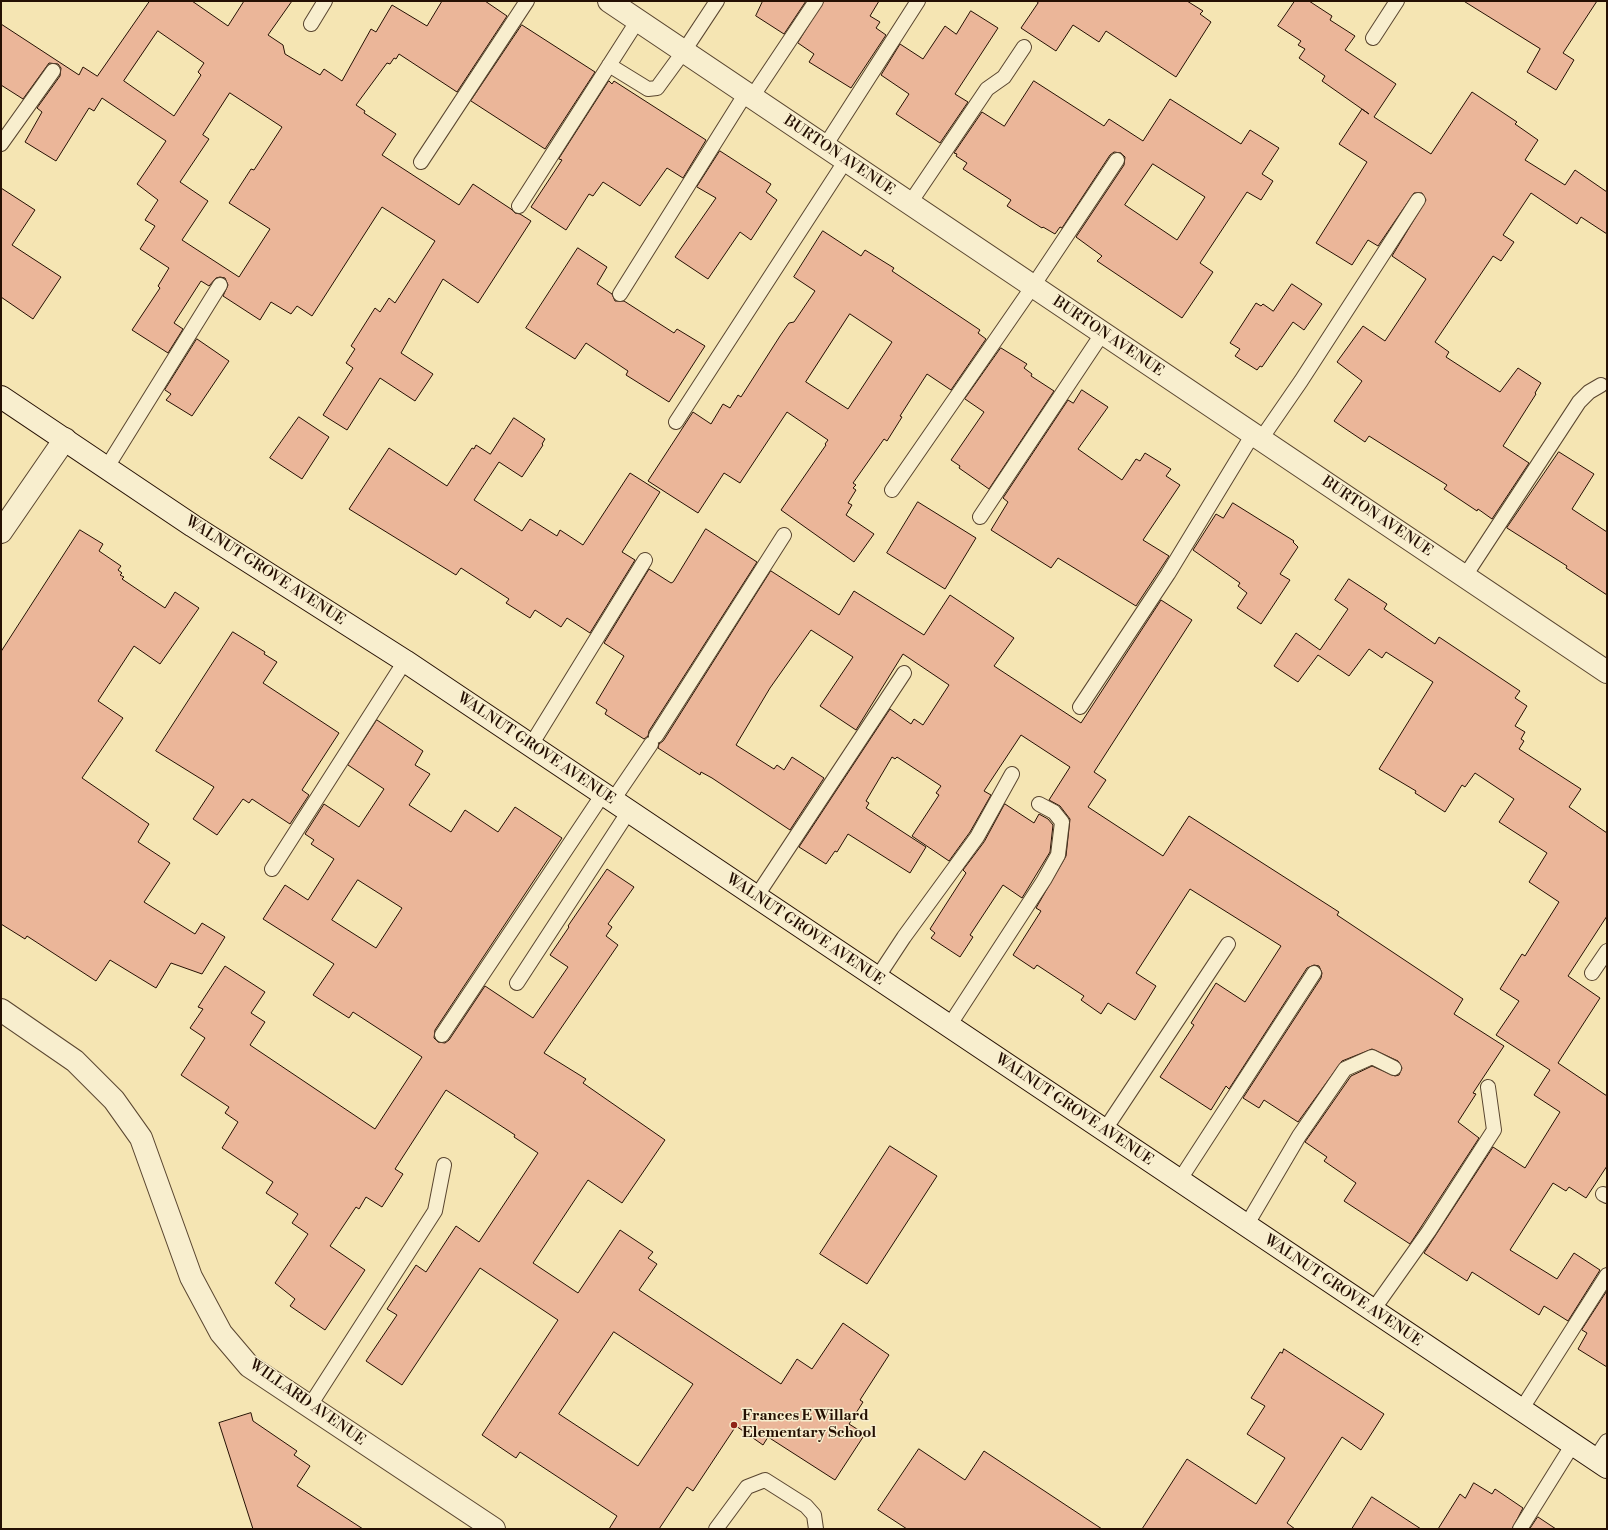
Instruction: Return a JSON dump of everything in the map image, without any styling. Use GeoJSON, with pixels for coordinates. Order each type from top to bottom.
{"type":"FeatureCollection","features":[{"type":"Feature","properties":{"kind":"street","name":"BURTON AVENUE"},"geometry":{"type":"LineString","coordinates":[[609,1],[1102,334],[1257,436],[1607,672]]}},
{"type":"Feature","properties":{"kind":"street","name":"WALNUT GROVE AVENUE"},"geometry":{"type":"LineString","coordinates":[[1,396],[193,526],[406,661],[1104,1131],[1601,1463]]}},
{"type":"Feature","properties":{"kind":"street"},"geometry":{"type":"LineString","coordinates":[[1,532],[66,439]]}},
{"type":"Feature","properties":{"kind":"street","name":"WILLARD AVENUE"},"geometry":{"type":"LineString","coordinates":[[1,1010],[75,1061],[114,1100],[141,1138],[191,1277],[221,1333],[250,1366],[309,1407],[494,1529]]}},
{"type":"Feature","properties":{"kind":"lane"},"geometry":{"type":"LineString","coordinates":[[311,24],[325,1]]}},
{"type":"Feature","properties":{"kind":"lane"},"geometry":{"type":"LineString","coordinates":[[421,162],[527,1]]}},
{"type":"Feature","properties":{"kind":"lane"},"geometry":{"type":"LineString","coordinates":[[609,65],[648,89],[653,90],[662,83],[717,1]]}},
{"type":"Feature","properties":{"kind":"lane"},"geometry":{"type":"LineString","coordinates":[[620,294],[749,95],[816,1]]}},
{"type":"Feature","properties":{"kind":"lane"},"geometry":{"type":"LineString","coordinates":[[825,146],[918,1]]}},
{"type":"Feature","properties":{"kind":"lane"},"geometry":{"type":"LineString","coordinates":[[1373,38],[1397,1]]}},
{"type":"Feature","properties":{"kind":"lane"},"geometry":{"type":"LineString","coordinates":[[519,206],[638,20]]}},
{"type":"Feature","properties":{"kind":"lane"},"geometry":{"type":"LineString","coordinates":[[910,204],[987,89],[1004,77],[1024,47]]}},
{"type":"Feature","properties":{"kind":"lane"},"geometry":{"type":"LineString","coordinates":[[1,144],[53,71]]}},
{"type":"Feature","properties":{"kind":"lane"},"geometry":{"type":"LineString","coordinates":[[676,422],[846,160]]}},
{"type":"Feature","properties":{"kind":"lane"},"geometry":{"type":"LineString","coordinates":[[892,490],[1033,286],[1117,160]]}},
{"type":"Feature","properties":{"kind":"lane"},"geometry":{"type":"LineString","coordinates":[[1080,707],[1257,436],[1301,380],[1418,200]]}},
{"type":"Feature","properties":{"kind":"lane"},"geometry":{"type":"LineString","coordinates":[[107,467],[220,285]]}},
{"type":"Feature","properties":{"kind":"lane"},"geometry":{"type":"LineString","coordinates":[[980,517],[1102,334]]}},
{"type":"Feature","properties":{"kind":"lane"},"geometry":{"type":"LineString","coordinates":[[1465,576],[1579,402],[1589,392],[1601,385]]}},
{"type":"Feature","properties":{"kind":"lane"},"geometry":{"type":"LineString","coordinates":[[517,983],[615,802],[784,535]]}},
{"type":"Feature","properties":{"kind":"lane"},"geometry":{"type":"LineString","coordinates":[[531,745],[645,560]]}},
{"type":"Feature","properties":{"kind":"lane"},"geometry":{"type":"LineString","coordinates":[[272,869],[406,661]]}},
{"type":"Feature","properties":{"kind":"lane"},"geometry":{"type":"LineString","coordinates":[[756,897],[904,673]]}},
{"type":"Feature","properties":{"kind":"lane"},"geometry":{"type":"LineString","coordinates":[[877,978],[904,937],[977,837],[1012,774]]}},
{"type":"Feature","properties":{"kind":"lane"},"geometry":{"type":"LineString","coordinates":[[442,1035],[615,802]]}},
{"type":"Feature","properties":{"kind":"lane"},"geometry":{"type":"LineString","coordinates":[[948,1026],[1040,887],[1058,855],[1062,822],[1054,812],[1039,804]]}},
{"type":"Feature","properties":{"kind":"lane"},"geometry":{"type":"LineString","coordinates":[[1104,1131],[1228,944]]}},
{"type":"Feature","properties":{"kind":"lane"},"geometry":{"type":"LineString","coordinates":[[1592,973],[1607,951]]}},
{"type":"Feature","properties":{"kind":"lane"},"geometry":{"type":"LineString","coordinates":[[1179,1181],[1314,973]]}},
{"type":"Feature","properties":{"kind":"lane"},"geometry":{"type":"LineString","coordinates":[[1246,1226],[1299,1136],[1345,1069],[1372,1057],[1394,1068]]}},
{"type":"Feature","properties":{"kind":"lane"},"geometry":{"type":"LineString","coordinates":[[1373,1310],[1429,1231],[1494,1130],[1488,1087]]}},
{"type":"Feature","properties":{"kind":"lane"},"geometry":{"type":"LineString","coordinates":[[309,1407],[435,1211],[444,1165]]}},
{"type":"Feature","properties":{"kind":"lane"},"geometry":{"type":"LineString","coordinates":[[1521,1410],[1607,1275]]}},
{"type":"Feature","properties":{"kind":"lane"},"geometry":{"type":"LineString","coordinates":[[1601,1463],[1607,1441]]}},
{"type":"Feature","properties":{"kind":"lane"},"geometry":{"type":"LineString","coordinates":[[1520,1529],[1573,1444]]}},
{"type":"Feature","properties":{"kind":"lane"},"geometry":{"type":"LineString","coordinates":[[716,1529],[747,1487],[765,1480],[806,1506],[814,1515],[816,1529]]}},
{"type":"Feature","properties":{"kind":"building"},"geometry":{"type":"Polygon","coordinates":[[[150,1],[192,1],[228,26],[244,1],[292,1],[268,35],[283,45],[285,54],[320,75],[324,69],[342,81],[371,29],[376,32],[392,5],[427,26],[442,1],[485,1],[507,16],[457,92],[399,54],[390,64],[387,63],[356,105],[365,111],[364,113],[396,134],[382,155],[459,205],[473,184],[515,213],[520,214],[531,221],[478,303],[443,279],[401,353],[433,374],[415,401],[380,378],[347,430],[323,415],[353,368],[346,363],[355,349],[351,346],[375,308],[380,312],[389,298],[395,303],[435,241],[382,207],[312,316],[297,306],[291,314],[271,302],[260,320],[223,296],[228,285],[225,278],[216,278],[209,286],[201,281],[174,323],[183,329],[168,353],[132,330],[160,288],[158,286],[169,268],[140,249],[155,226],[145,220],[158,200],[137,184],[166,141],[102,98],[94,111],[89,108],[56,161],[25,142],[42,112],[37,108],[60,76],[61,68],[58,64],[49,63],[23,99],[1,85],[1,24],[79,75],[83,67],[97,76],[150,1]],[[158,31],[124,81],[174,116],[201,75],[198,72],[204,63],[158,31]],[[230,93],[203,135],[209,139],[180,182],[208,201],[182,240],[239,277],[270,229],[229,203],[251,169],[254,170],[282,127],[230,93]]]}},
{"type":"Feature","properties":{"kind":"building"},"geometry":{"type":"Polygon","coordinates":[[[763,1],[806,1],[784,34],[756,16],[763,1]]]}},
{"type":"Feature","properties":{"kind":"building"},"geometry":{"type":"Polygon","coordinates":[[[824,1],[879,1],[870,16],[880,22],[876,28],[886,35],[851,88],[809,62],[814,54],[798,43],[824,1]]]}},
{"type":"Feature","properties":{"kind":"building"},"geometry":{"type":"Polygon","coordinates":[[[1036,1],[1187,1],[1203,11],[1200,14],[1211,22],[1176,77],[1106,31],[1099,42],[1073,25],[1056,51],[1021,28],[1038,3],[1036,1]]]}},
{"type":"Feature","properties":{"kind":"building"},"geometry":{"type":"Polygon","coordinates":[[[1295,1],[1309,1],[1332,16],[1330,20],[1355,36],[1345,50],[1396,84],[1374,117],[1431,154],[1472,92],[1517,122],[1515,124],[1538,140],[1525,160],[1565,185],[1575,170],[1607,192],[1607,234],[1581,217],[1577,224],[1531,193],[1503,235],[1514,242],[1501,261],[1493,256],[1435,342],[1449,352],[1446,357],[1500,392],[1518,368],[1541,383],[1535,393],[1536,394],[1503,446],[1529,463],[1492,519],[1444,489],[1447,485],[1369,436],[1365,442],[1334,421],[1362,381],[1337,362],[1363,326],[1385,341],[1426,279],[1392,256],[1426,200],[1422,193],[1414,193],[1378,246],[1368,240],[1352,265],[1316,243],[1367,162],[1339,144],[1362,109],[1322,81],[1325,76],[1299,58],[1305,49],[1298,45],[1301,41],[1278,26],[1295,1]]]}},
{"type":"Feature","properties":{"kind":"building"},"geometry":{"type":"Polygon","coordinates":[[[1464,1],[1597,1],[1563,53],[1574,60],[1556,90],[1527,72],[1540,49],[1464,1]]]}},
{"type":"Feature","properties":{"kind":"building"},"geometry":{"type":"Polygon","coordinates":[[[971,11],[998,28],[955,94],[968,102],[940,143],[896,114],[909,94],[881,75],[900,44],[923,59],[945,26],[956,34],[971,11]]]}},
{"type":"Feature","properties":{"kind":"building"},"geometry":{"type":"Polygon","coordinates":[[[522,25],[595,72],[545,149],[471,101],[522,25]]]}},
{"type":"Feature","properties":{"kind":"building"},"geometry":{"type":"Polygon","coordinates":[[[609,81],[612,84],[614,81],[706,140],[683,178],[667,168],[640,206],[603,182],[593,196],[589,194],[566,230],[531,207],[562,160],[559,159],[609,81]]]}},
{"type":"Feature","properties":{"kind":"building"},"geometry":{"type":"Polygon","coordinates":[[[1034,81],[1104,126],[1109,119],[1143,141],[1170,99],[1241,144],[1250,130],[1279,148],[1262,174],[1273,181],[1261,200],[1247,192],[1200,263],[1213,272],[1182,318],[1097,261],[1102,256],[1076,237],[1124,165],[1125,157],[1121,153],[1114,152],[1110,155],[1062,228],[1060,227],[1055,234],[1043,227],[1042,228],[1007,206],[1011,200],[963,169],[967,163],[954,153],[982,112],[1004,126],[1034,81]],[[1153,164],[1125,205],[1177,240],[1205,197],[1153,164]]]}},
{"type":"Feature","properties":{"kind":"building"},"geometry":{"type":"Polygon","coordinates":[[[720,151],[771,184],[766,192],[777,200],[751,240],[740,232],[708,279],[675,257],[716,198],[697,187],[720,151]]]}},
{"type":"Feature","properties":{"kind":"building"},"geometry":{"type":"Polygon","coordinates":[[[1,188],[35,210],[12,245],[61,277],[33,319],[1,297],[1,188]]]}},
{"type":"Feature","properties":{"kind":"building"},"geometry":{"type":"Polygon","coordinates":[[[823,231],[861,256],[865,250],[894,268],[892,271],[980,330],[978,333],[986,339],[951,390],[927,374],[900,416],[902,417],[887,441],[884,439],[853,483],[856,485],[853,488],[856,490],[848,503],[852,505],[846,515],[874,534],[854,562],[781,510],[828,440],[787,412],[740,483],[724,473],[698,513],[648,481],[693,412],[711,424],[723,404],[730,408],[738,395],[741,397],[789,323],[794,322],[815,291],[794,277],[823,231]],[[850,314],[806,382],[848,409],[892,342],[850,314]]]}},
{"type":"Feature","properties":{"kind":"building"},"geometry":{"type":"Polygon","coordinates":[[[578,248],[607,267],[597,284],[612,294],[615,301],[624,301],[674,333],[677,329],[705,346],[669,402],[626,375],[628,371],[586,343],[575,359],[526,328],[578,248]]]}},
{"type":"Feature","properties":{"kind":"building"},"geometry":{"type":"Polygon","coordinates":[[[1292,284],[1322,304],[1304,330],[1293,322],[1262,367],[1260,366],[1257,370],[1235,356],[1240,349],[1230,343],[1256,303],[1261,306],[1263,304],[1273,311],[1292,284]]]}},
{"type":"Feature","properties":{"kind":"building"},"geometry":{"type":"Polygon","coordinates":[[[197,339],[229,361],[192,416],[166,400],[171,394],[165,390],[197,339]]]}},
{"type":"Feature","properties":{"kind":"building"},"geometry":{"type":"Polygon","coordinates":[[[1001,348],[1027,364],[1024,368],[1032,374],[1031,376],[1054,391],[989,489],[959,468],[960,466],[951,460],[984,412],[965,399],[1001,348]]]}},
{"type":"Feature","properties":{"kind":"building"},"geometry":{"type":"Polygon","coordinates":[[[1082,390],[1108,407],[1078,449],[1122,480],[1136,459],[1140,461],[1145,453],[1171,469],[1166,476],[1180,485],[1143,540],[1169,556],[1136,606],[1058,558],[1051,568],[991,530],[1008,502],[1003,498],[1068,400],[1073,403],[1082,390]]]}},
{"type":"Feature","properties":{"kind":"building"},"geometry":{"type":"Polygon","coordinates":[[[299,417],[329,437],[302,479],[270,458],[299,417]]]}},
{"type":"Feature","properties":{"kind":"building"},"geometry":{"type":"Polygon","coordinates":[[[514,418],[545,439],[542,444],[543,445],[522,477],[499,462],[474,500],[522,531],[530,519],[557,536],[560,530],[583,545],[630,473],[660,492],[622,552],[635,560],[590,633],[567,618],[561,627],[535,610],[530,618],[506,603],[509,599],[461,568],[456,575],[349,509],[389,448],[447,486],[472,448],[474,449],[476,445],[490,454],[514,418]]]}},
{"type":"Feature","properties":{"kind":"building"},"geometry":{"type":"Polygon","coordinates":[[[1559,452],[1594,474],[1572,509],[1607,532],[1607,595],[1566,568],[1567,566],[1507,528],[1559,452]]]}},
{"type":"Feature","properties":{"kind":"building"},"geometry":{"type":"Polygon","coordinates":[[[918,502],[976,538],[945,589],[887,553],[918,502]]]}},
{"type":"Feature","properties":{"kind":"building"},"geometry":{"type":"Polygon","coordinates":[[[1233,503],[1294,541],[1293,542],[1298,547],[1280,574],[1290,580],[1261,624],[1237,608],[1247,593],[1238,586],[1240,583],[1193,550],[1216,514],[1223,518],[1233,503]]]}},
{"type":"Feature","properties":{"kind":"building"},"geometry":{"type":"Polygon","coordinates":[[[706,529],[757,562],[649,731],[648,736],[644,739],[605,714],[607,710],[596,703],[624,656],[604,643],[649,569],[671,583],[673,582],[706,529]]]}},
{"type":"Feature","properties":{"kind":"building"},"geometry":{"type":"Polygon","coordinates":[[[80,530],[103,544],[99,551],[121,566],[118,570],[122,573],[120,575],[124,577],[122,579],[165,608],[175,592],[199,608],[160,664],[134,646],[98,701],[123,718],[82,778],[149,824],[138,842],[170,863],[144,902],[195,934],[202,923],[225,937],[202,974],[171,963],[156,988],[110,960],[96,981],[27,936],[25,939],[1,924],[1,652],[80,530]]]}},
{"type":"Feature","properties":{"kind":"building"},"geometry":{"type":"Polygon","coordinates":[[[771,571],[839,615],[854,591],[924,635],[950,595],[1014,638],[994,666],[1081,723],[1161,600],[1192,620],[1094,772],[1106,780],[1088,807],[1163,856],[1189,816],[1339,912],[1337,915],[1463,999],[1454,1014],[1504,1046],[1473,1093],[1476,1094],[1458,1122],[1479,1138],[1410,1244],[1344,1201],[1356,1183],[1324,1161],[1327,1157],[1305,1142],[1351,1076],[1372,1066],[1395,1076],[1399,1075],[1402,1068],[1398,1061],[1372,1049],[1342,1061],[1298,1122],[1264,1100],[1259,1108],[1243,1098],[1321,978],[1322,973],[1319,966],[1314,965],[1307,968],[1229,1089],[1226,1086],[1211,1110],[1160,1077],[1194,1025],[1191,1023],[1216,983],[1245,1002],[1281,946],[1190,889],[1136,973],[1156,986],[1135,1020],[1108,1003],[1101,1014],[1081,1000],[1084,996],[1037,965],[1034,969],[1013,955],[1041,911],[1036,908],[1066,856],[1070,819],[1060,806],[1049,800],[1070,767],[1021,735],[984,791],[991,795],[970,832],[949,861],[912,836],[939,795],[936,793],[941,786],[897,757],[895,759],[892,757],[866,801],[869,803],[866,808],[926,847],[910,873],[848,834],[837,852],[835,851],[826,864],[799,847],[890,709],[911,724],[914,719],[923,725],[949,685],[903,654],[856,730],[820,706],[853,657],[811,630],[770,688],[736,745],[774,769],[777,765],[784,770],[792,757],[824,778],[790,830],[712,778],[701,772],[700,775],[658,748],[659,744],[663,741],[771,571]]]}},
{"type":"Feature","properties":{"kind":"building"},"geometry":{"type":"Polygon","coordinates":[[[1349,579],[1387,604],[1384,609],[1435,644],[1439,637],[1520,691],[1515,698],[1527,706],[1515,726],[1525,732],[1521,739],[1524,741],[1519,749],[1581,789],[1569,807],[1607,833],[1607,916],[1568,976],[1600,998],[1558,1063],[1607,1096],[1607,1166],[1586,1198],[1569,1187],[1566,1191],[1553,1183],[1510,1250],[1557,1279],[1574,1253],[1600,1270],[1568,1321],[1544,1306],[1539,1315],[1472,1272],[1467,1281],[1424,1253],[1493,1147],[1525,1168],[1560,1112],[1534,1095],[1550,1070],[1496,1035],[1519,1001],[1500,989],[1522,954],[1525,956],[1559,902],[1529,882],[1547,853],[1499,822],[1514,799],[1475,773],[1465,787],[1462,785],[1445,812],[1415,793],[1416,791],[1379,769],[1433,682],[1386,652],[1382,658],[1369,649],[1349,676],[1318,655],[1298,682],[1274,666],[1296,633],[1320,650],[1348,609],[1335,600],[1349,579]]]}},
{"type":"Feature","properties":{"kind":"building"},"geometry":{"type":"Polygon","coordinates":[[[233,632],[265,652],[264,654],[277,662],[263,683],[339,733],[302,790],[309,795],[290,824],[252,799],[249,803],[243,799],[217,835],[193,819],[214,787],[156,751],[233,632]]]}},
{"type":"Feature","properties":{"kind":"building"},"geometry":{"type":"Polygon","coordinates":[[[377,720],[423,751],[415,765],[430,774],[409,805],[451,832],[465,810],[498,832],[515,807],[562,838],[435,1030],[434,1038],[438,1042],[445,1043],[449,1040],[485,986],[533,1018],[568,967],[550,955],[607,869],[634,887],[608,924],[612,927],[606,936],[618,945],[544,1053],[586,1079],[583,1083],[665,1140],[622,1203],[588,1180],[533,1263],[578,1293],[620,1230],[653,1252],[648,1258],[657,1264],[639,1290],[781,1384],[797,1359],[812,1369],[843,1323],[889,1355],[860,1400],[863,1402],[849,1424],[865,1434],[835,1480],[768,1437],[763,1445],[736,1426],[693,1491],[687,1487],[659,1529],[609,1529],[617,1516],[520,1452],[516,1458],[482,1435],[558,1320],[480,1268],[402,1385],[366,1361],[397,1315],[387,1309],[416,1265],[426,1272],[456,1226],[479,1242],[538,1153],[514,1137],[515,1135],[446,1090],[395,1169],[403,1174],[382,1207],[366,1197],[359,1209],[356,1207],[330,1246],[365,1270],[325,1330],[290,1306],[295,1299],[275,1283],[308,1234],[292,1223],[298,1214],[266,1193],[273,1182],[222,1148],[238,1122],[225,1113],[229,1107],[181,1075],[205,1038],[190,1028],[203,1009],[198,1007],[225,966],[265,992],[251,1013],[265,1022],[250,1045],[375,1129],[422,1057],[353,1012],[349,1018],[313,995],[334,964],[263,919],[285,885],[308,900],[334,859],[311,844],[314,840],[305,834],[324,804],[359,827],[384,789],[348,765],[377,720]],[[358,880],[332,920],[376,948],[402,908],[358,880]],[[614,1332],[559,1414],[638,1466],[693,1384],[614,1332]]]}},
{"type":"Feature","properties":{"kind":"building"},"geometry":{"type":"Polygon","coordinates":[[[1005,804],[1034,823],[1039,814],[1048,819],[1053,825],[1050,852],[1022,898],[1003,885],[970,935],[973,937],[960,957],[931,938],[935,933],[930,929],[966,873],[963,870],[984,842],[1005,804]]]}},
{"type":"Feature","properties":{"kind":"building"},"geometry":{"type":"Polygon","coordinates":[[[890,1146],[937,1176],[867,1284],[820,1254],[890,1146]]]}},
{"type":"Feature","properties":{"kind":"building"},"geometry":{"type":"Polygon","coordinates":[[[1607,1291],[1607,1367],[1578,1349],[1587,1333],[1582,1330],[1607,1291]]]}},
{"type":"Feature","properties":{"kind":"building"},"geometry":{"type":"Polygon","coordinates":[[[1284,1349],[1384,1414],[1361,1450],[1342,1437],[1287,1523],[1295,1529],[1142,1529],[1187,1459],[1256,1504],[1285,1458],[1247,1434],[1265,1406],[1251,1398],[1280,1352],[1282,1353],[1284,1349]]]}},
{"type":"Feature","properties":{"kind":"building"},"geometry":{"type":"Polygon","coordinates":[[[251,1413],[253,1421],[297,1451],[294,1455],[310,1466],[297,1486],[363,1529],[253,1529],[219,1423],[251,1413]]]}},
{"type":"Feature","properties":{"kind":"building"},"geometry":{"type":"Polygon","coordinates":[[[919,1449],[965,1480],[984,1451],[1102,1529],[907,1529],[878,1510],[919,1449]]]}},
{"type":"Feature","properties":{"kind":"building"},"geometry":{"type":"Polygon","coordinates":[[[1474,1483],[1492,1494],[1495,1489],[1523,1508],[1512,1529],[1438,1529],[1460,1494],[1465,1498],[1474,1483]]]}},
{"type":"Feature","properties":{"kind":"building"},"geometry":{"type":"Polygon","coordinates":[[[1372,1497],[1421,1529],[1352,1529],[1372,1497]]]}},
{"type":"Feature","properties":{"kind":"building"},"geometry":{"type":"Polygon","coordinates":[[[1538,1517],[1556,1529],[1530,1529],[1538,1517]]]}},
{"type":"Feature","properties":{"kind":"place","name":"Frances E Willard Elementary School"},"geometry":{"type":"Point","coordinates":[734,1425]}}]}
